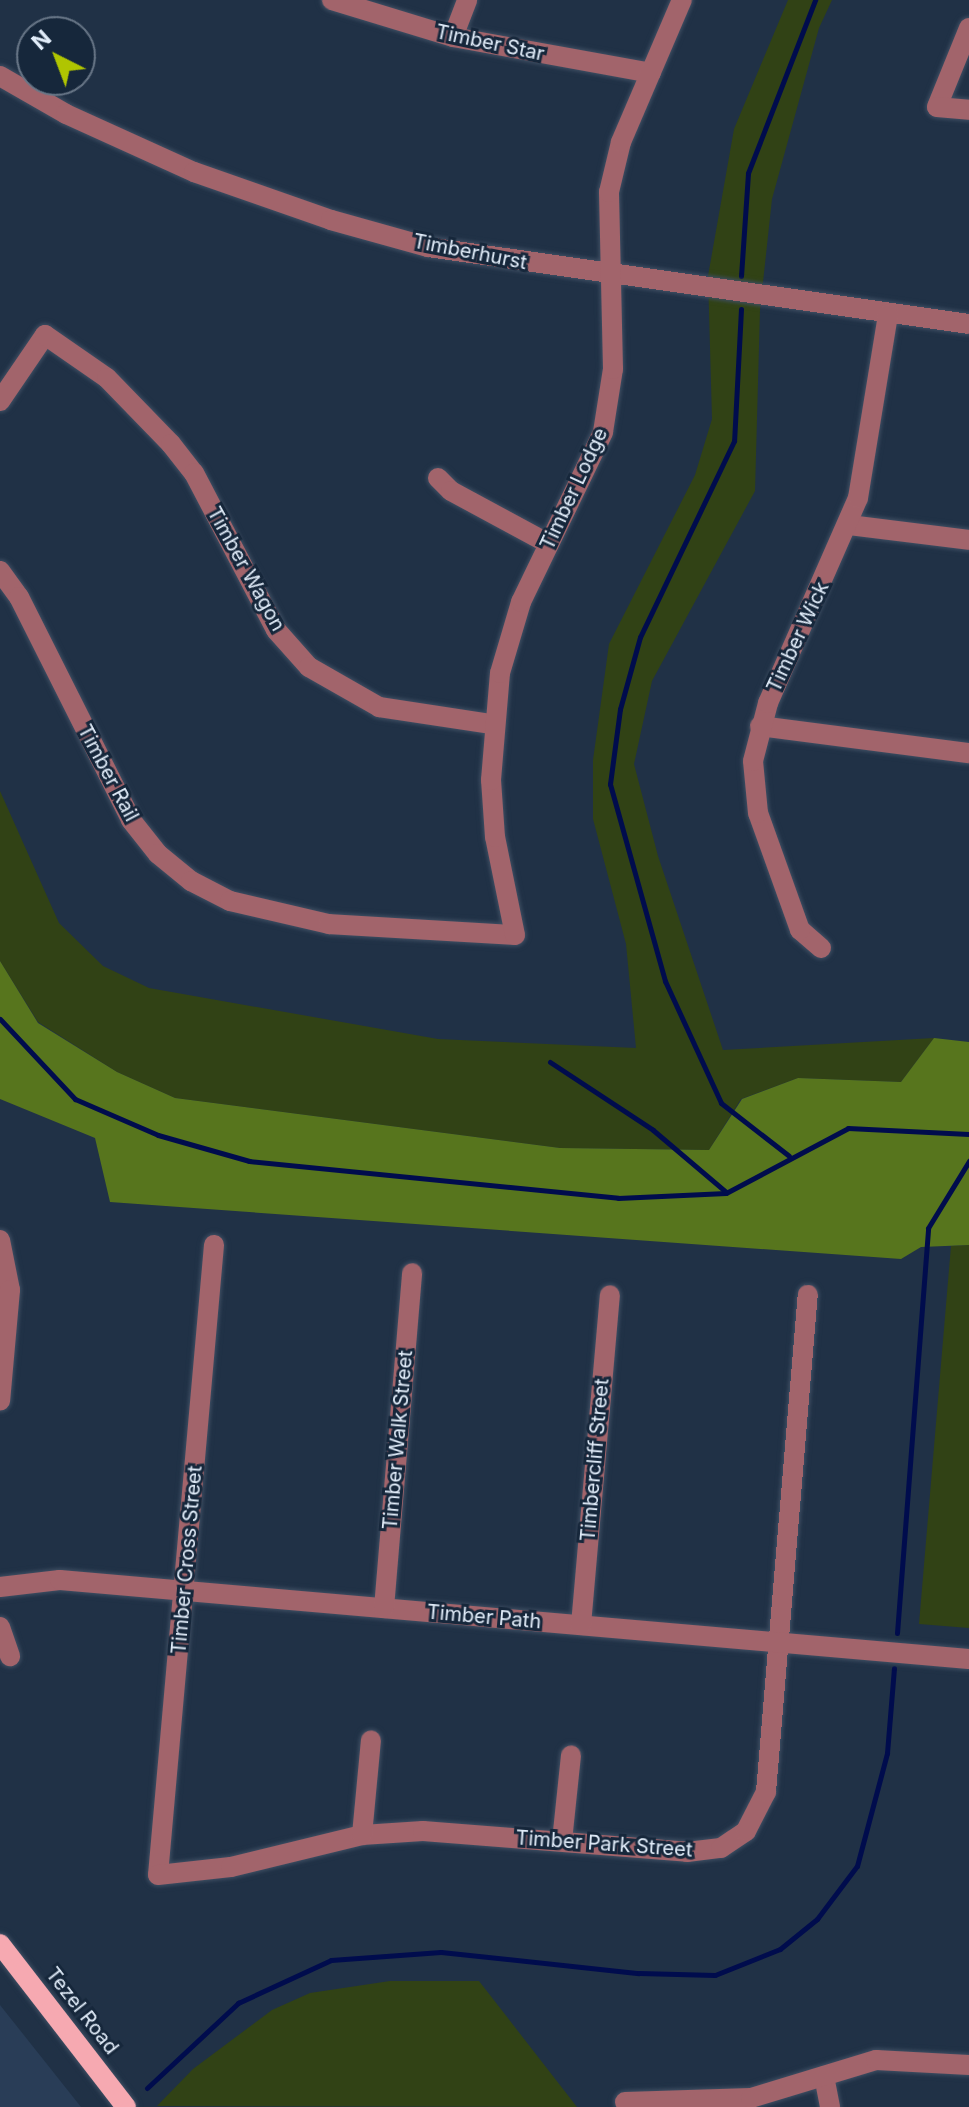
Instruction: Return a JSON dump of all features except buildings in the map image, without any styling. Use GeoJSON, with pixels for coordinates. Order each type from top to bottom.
{"type":"FeatureCollection","features":[{"type":"Feature","properties":{"kind":"main road","name":"Tezel Road"},"geometry":{"type":"LineString","coordinates":[[0,1944],[126,2107]]}},
{"type":"Feature","properties":{"kind":"street","name":"Timber Star"},"geometry":{"type":"LineString","coordinates":[[332,0],[453,37],[651,73]]}},
{"type":"Feature","properties":{"kind":"street"},"geometry":{"type":"LineString","coordinates":[[453,37],[467,0]]}},
{"type":"Feature","properties":{"kind":"street","name":"Timber Lodge"},"geometry":{"type":"LineString","coordinates":[[515,935],[495,837],[492,724],[506,647],[549,544],[603,432],[613,369],[609,192],[616,157],[682,0]]}},
{"type":"Feature","properties":{"kind":"street"},"geometry":{"type":"LineString","coordinates":[[969,28],[937,107],[969,110]]}},
{"type":"Feature","properties":{"kind":"street","name":"Timberhurst"},"geometry":{"type":"LineString","coordinates":[[0,76],[66,114],[194,172],[331,220],[428,247],[609,276],[969,324]]}},
{"type":"Feature","properties":{"kind":"street","name":"Timber Wick"},"geometry":{"type":"LineString","coordinates":[[821,948],[800,930],[758,813],[753,761],[760,726],[849,525],[868,453],[888,314]]}},
{"type":"Feature","properties":{"kind":"street","name":"Timber Wagon"},"geometry":{"type":"LineString","coordinates":[[0,401],[45,335],[107,378],[186,463],[276,630],[309,667],[379,707],[492,724]]}},
{"type":"Feature","properties":{"kind":"street"},"geometry":{"type":"LineString","coordinates":[[438,478],[451,491],[549,544]]}},
{"type":"Feature","properties":{"kind":"street"},"geometry":{"type":"LineString","coordinates":[[849,525],[969,540]]}},
{"type":"Feature","properties":{"kind":"street","name":"Timber Rail"},"geometry":{"type":"LineString","coordinates":[[0,571],[19,597],[131,820],[158,854],[191,881],[230,901],[329,924],[515,935]]}},
{"type":"Feature","properties":{"kind":"street"},"geometry":{"type":"LineString","coordinates":[[760,726],[969,753]]}},
{"type":"Feature","properties":{"kind":"street"},"geometry":{"type":"LineString","coordinates":[[0,1240],[10,1290],[3,1335],[0,1401]]}},
{"type":"Feature","properties":{"kind":"street","name":"Timber Cross Street"},"geometry":{"type":"LineString","coordinates":[[158,1875],[214,1245]]}},
{"type":"Feature","properties":{"kind":"street","name":"Timber Walk Street"},"geometry":{"type":"LineString","coordinates":[[384,1608],[412,1273]]}},
{"type":"Feature","properties":{"kind":"street","name":"Timbercliff Street"},"geometry":{"type":"LineString","coordinates":[[581,1625],[610,1295]]}},
{"type":"Feature","properties":{"kind":"street","name":"Timber Park Street"},"geometry":{"type":"LineString","coordinates":[[158,1875],[231,1867],[362,1835],[423,1831],[702,1852],[721,1848],[746,1831],[766,1792],[808,1295]]}},
{"type":"Feature","properties":{"kind":"street","name":"Timber Path"},"geometry":{"type":"LineString","coordinates":[[0,1587],[60,1580],[969,1659]]}},
{"type":"Feature","properties":{"kind":"street"},"geometry":{"type":"LineString","coordinates":[[0,1627],[10,1656]]}},
{"type":"Feature","properties":{"kind":"street"},"geometry":{"type":"LineString","coordinates":[[362,1835],[371,1740]]}},
{"type":"Feature","properties":{"kind":"street"},"geometry":{"type":"LineString","coordinates":[[562,1841],[571,1755]]}},
{"type":"Feature","properties":{"kind":"street"},"geometry":{"type":"LineString","coordinates":[[625,2102],[751,2098],[876,2060],[969,2065]]}},
{"type":"Feature","properties":{"kind":"street"},"geometry":{"type":"LineString","coordinates":[[824,2076],[830,2107]]}},
{"type":"Feature","properties":{"kind":"shaded area"},"geometry":{"type":"Polygon","coordinates":[[[0,2005],[81,2107],[0,2107],[0,2005]]]}},
{"type":"Feature","properties":{"kind":"green space"},"geometry":{"type":"Polygon","coordinates":[[[788,0],[832,0],[819,28],[772,199],[760,310],[755,491],[652,681],[634,764],[658,856],[723,1050],[934,1038],[901,1082],[798,1078],[741,1099],[709,1150],[560,1148],[175,1098],[117,1072],[38,1022],[0,961],[0,791],[59,923],[103,966],[149,988],[438,1039],[636,1048],[626,944],[593,819],[593,760],[609,644],[695,475],[712,419],[708,276],[734,129],[788,0]]]}},
{"type":"Feature","properties":{"kind":"green space"},"geometry":{"type":"Polygon","coordinates":[[[0,961],[38,1023],[117,1072],[175,1098],[560,1148],[709,1150],[742,1099],[798,1078],[901,1082],[934,1038],[969,1042],[969,1245],[921,1247],[901,1259],[110,1202],[95,1138],[0,1099],[0,961]]]}},
{"type":"Feature","properties":{"kind":"green space"},"geometry":{"type":"Polygon","coordinates":[[[969,1245],[969,1628],[919,1624],[951,1246],[969,1245]]]}},
{"type":"Feature","properties":{"kind":"green space"},"geometry":{"type":"Polygon","coordinates":[[[390,1981],[479,1981],[577,2107],[157,2106],[193,2069],[272,2010],[310,1993],[390,1981]]]}},
{"type":"Feature","properties":{"kind":"waterway"},"geometry":{"type":"LineString","coordinates":[[741,276],[748,173],[815,0]]}},
{"type":"Feature","properties":{"kind":"waterway"},"geometry":{"type":"LineString","coordinates":[[741,309],[734,441],[640,637],[620,709],[610,784],[665,981],[721,1103],[789,1156]]}},
{"type":"Feature","properties":{"kind":"waterway"},"geometry":{"type":"LineString","coordinates":[[0,1019],[75,1099],[158,1135],[249,1161],[618,1198],[726,1193],[848,1128],[969,1134]]}},
{"type":"Feature","properties":{"kind":"waterway"},"geometry":{"type":"LineString","coordinates":[[550,1062],[653,1130],[726,1192]]}},
{"type":"Feature","properties":{"kind":"waterway"},"geometry":{"type":"LineString","coordinates":[[897,1633],[928,1228],[969,1161]]}},
{"type":"Feature","properties":{"kind":"waterway"},"geometry":{"type":"LineString","coordinates":[[147,2088],[238,2003],[331,1960],[441,1952],[639,1973],[715,1975],[780,1949],[817,1919],[857,1866],[887,1753],[894,1668]]}}]}
